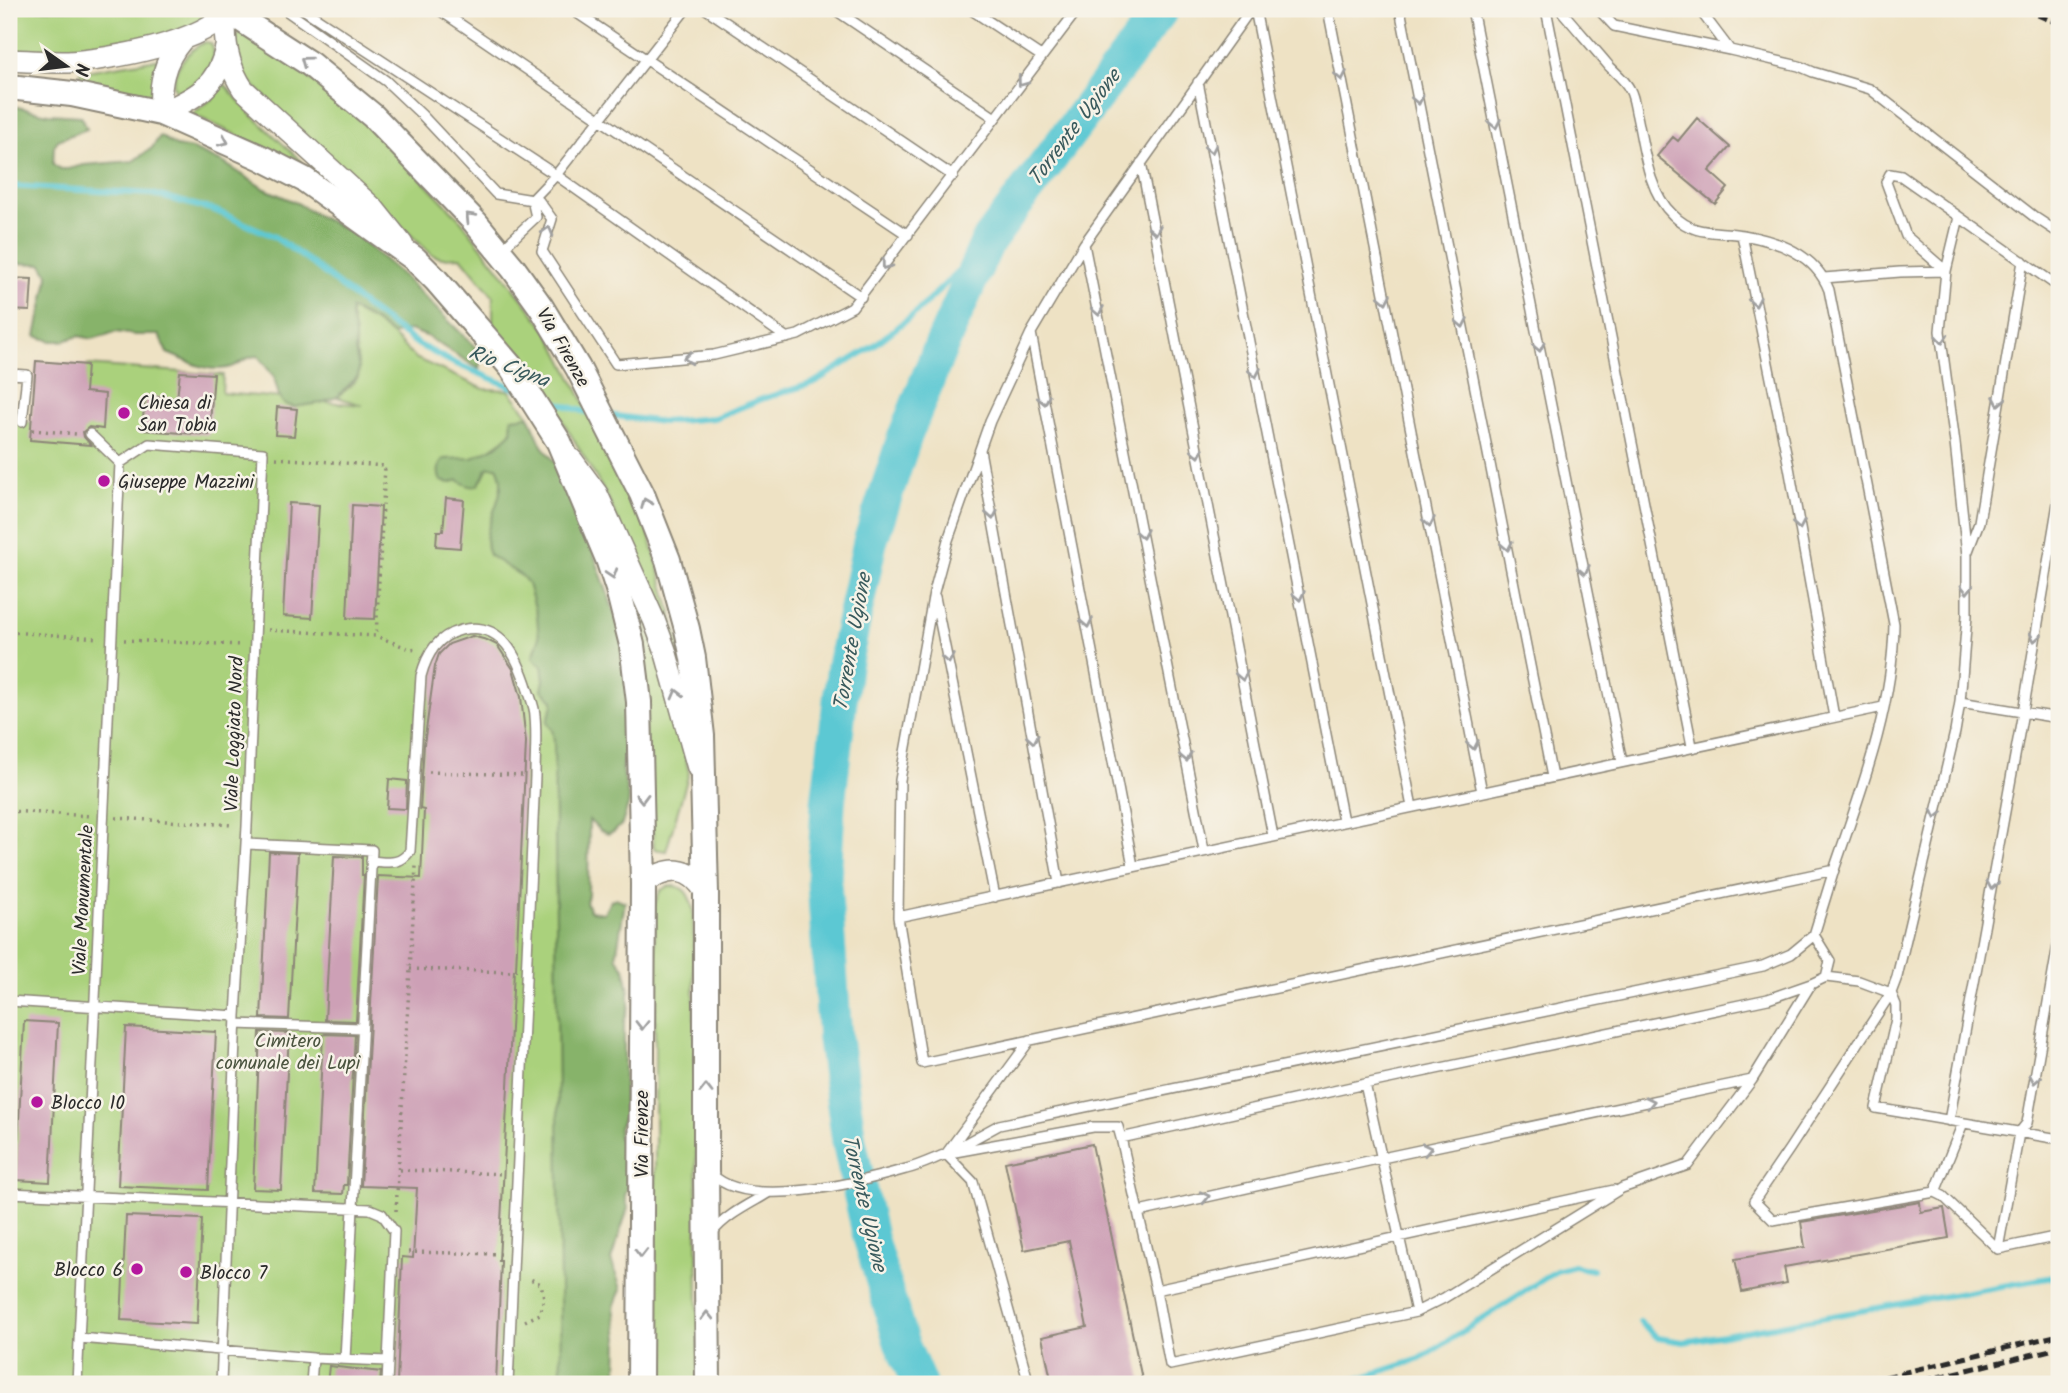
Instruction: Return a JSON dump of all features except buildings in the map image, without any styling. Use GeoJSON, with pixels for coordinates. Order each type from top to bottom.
{"type":"FeatureCollection","features":[{"type":"Feature","properties":{"kind":"main road","name":"Via Firenze"},"geometry":{"type":"LineString","coordinates":[[232,14],[310,64],[373,116],[500,251],[563,340],[642,494],[664,549],[687,629],[699,707],[706,893],[708,1384]]}},
{"type":"Feature","properties":{"kind":"main road","name":"Via Firenze"},"geometry":{"type":"LineString","coordinates":[[9,87],[72,94],[162,113],[291,172],[415,259],[512,368],[554,433],[608,559],[627,622],[641,726],[643,884],[640,1384]]}},
{"type":"Feature","properties":{"kind":"street"},"geometry":{"type":"LineString","coordinates":[[9,60],[76,61],[136,51],[182,40],[232,14]]}},
{"type":"Feature","properties":{"kind":"street","name":"Via Firenze"},"geometry":{"type":"LineString","coordinates":[[162,113],[196,96],[211,83],[221,66],[232,14]]}},
{"type":"Feature","properties":{"kind":"street"},"geometry":{"type":"LineString","coordinates":[[162,113],[160,91],[164,71],[169,57],[182,40]]}},
{"type":"Feature","properties":{"kind":"street","name":"Via Firenze"},"geometry":{"type":"LineString","coordinates":[[226,42],[230,66],[247,94],[374,209],[415,259]]}},
{"type":"Feature","properties":{"kind":"street","name":"Via Firenze"},"geometry":{"type":"LineString","coordinates":[[554,433],[597,494],[654,620],[703,783]]}},
{"type":"Feature","properties":{"kind":"street"},"geometry":{"type":"LineString","coordinates":[[643,884],[660,874],[683,872],[693,876],[706,893]]}},
{"type":"Feature","properties":{"kind":"lane"},"geometry":{"type":"LineString","coordinates":[[288,9],[287,11],[386,81],[496,194],[539,201],[552,219],[542,251],[616,363],[714,355],[786,338],[798,335],[852,307],[1078,9]]}},
{"type":"Feature","properties":{"kind":"lane"},"geometry":{"type":"LineString","coordinates":[[303,9],[556,175],[786,338]]}},
{"type":"Feature","properties":{"kind":"lane"},"geometry":{"type":"LineString","coordinates":[[438,9],[861,297]]}},
{"type":"Feature","properties":{"kind":"lane"},"geometry":{"type":"LineString","coordinates":[[571,9],[908,236]]}},
{"type":"Feature","properties":{"kind":"lane"},"geometry":{"type":"LineString","coordinates":[[532,200],[556,175],[686,9]]}},
{"type":"Feature","properties":{"kind":"lane"},"geometry":{"type":"LineString","coordinates":[[706,9],[953,176]]}},
{"type":"Feature","properties":{"kind":"lane"},"geometry":{"type":"LineString","coordinates":[[834,9],[995,118]]}},
{"type":"Feature","properties":{"kind":"lane"},"geometry":{"type":"LineString","coordinates":[[970,9],[1041,56]]}},
{"type":"Feature","properties":{"kind":"lane"},"geometry":{"type":"LineString","coordinates":[[1253,9],[1084,244],[1031,333],[979,448],[948,540],[934,592],[901,780],[898,917],[922,1063],[1833,870]]}},
{"type":"Feature","properties":{"kind":"lane"},"geometry":{"type":"LineString","coordinates":[[1253,9],[1412,807]]}},
{"type":"Feature","properties":{"kind":"lane"},"geometry":{"type":"LineString","coordinates":[[1328,9],[1482,792]]}},
{"type":"Feature","properties":{"kind":"lane"},"geometry":{"type":"LineString","coordinates":[[1400,9],[1552,777]]}},
{"type":"Feature","properties":{"kind":"lane"},"geometry":{"type":"LineString","coordinates":[[1472,9],[1622,762]]}},
{"type":"Feature","properties":{"kind":"lane"},"geometry":{"type":"LineString","coordinates":[[1546,9],[1692,746]]}},
{"type":"Feature","properties":{"kind":"lane"},"geometry":{"type":"LineString","coordinates":[[706,1168],[720,1183],[752,1191],[816,1189],[907,1169],[946,1154],[999,1125],[1763,966],[1791,954],[1814,935],[1883,707],[1892,664],[1894,632],[1892,609],[1824,278],[1810,262],[1779,244],[1742,235],[1702,232],[1686,226],[1672,215],[1650,178],[1631,90],[1560,9]]}},
{"type":"Feature","properties":{"kind":"lane"},"geometry":{"type":"LineString","coordinates":[[1598,9],[1615,26],[1799,66],[1870,89],[2059,233]]}},
{"type":"Feature","properties":{"kind":"lane"},"geometry":{"type":"LineString","coordinates":[[1699,9],[1730,50]]}},
{"type":"Feature","properties":{"kind":"lane"},"geometry":{"type":"LineString","coordinates":[[1198,82],[1343,821]]}},
{"type":"Feature","properties":{"kind":"lane"},"geometry":{"type":"LineString","coordinates":[[1142,163],[1273,836]]}},
{"type":"Feature","properties":{"kind":"lane"},"geometry":{"type":"LineString","coordinates":[[1947,271],[1906,236],[1886,182],[1890,174],[1901,176],[2059,287]]}},
{"type":"Feature","properties":{"kind":"lane"},"geometry":{"type":"LineString","coordinates":[[500,251],[536,217],[532,200]]}},
{"type":"Feature","properties":{"kind":"lane"},"geometry":{"type":"LineString","coordinates":[[1959,217],[1947,271],[1940,331],[1967,555],[1967,616],[1960,702],[1947,767],[1891,993],[1754,1201],[1773,1220],[1935,1192],[1943,1196],[1998,1249]]}},
{"type":"Feature","properties":{"kind":"lane"},"geometry":{"type":"LineString","coordinates":[[1742,235],[1789,467],[1834,717]]}},
{"type":"Feature","properties":{"kind":"lane"},"geometry":{"type":"LineString","coordinates":[[1084,244],[1204,850]]}},
{"type":"Feature","properties":{"kind":"lane"},"geometry":{"type":"LineString","coordinates":[[1967,555],[1979,522],[2023,261]]}},
{"type":"Feature","properties":{"kind":"lane"},"geometry":{"type":"LineString","coordinates":[[1824,278],[1947,271]]}},
{"type":"Feature","properties":{"kind":"lane"},"geometry":{"type":"LineString","coordinates":[[1031,333],[1133,866]]}},
{"type":"Feature","properties":{"kind":"lane"},"geometry":{"type":"LineString","coordinates":[[9,374],[27,375],[22,426]]}},
{"type":"Feature","properties":{"kind":"lane"},"geometry":{"type":"LineString","coordinates":[[90,435],[120,463],[149,444],[263,455]]}},
{"type":"Feature","properties":{"kind":"lane"},"geometry":{"type":"LineString","coordinates":[[979,448],[1059,883]]}},
{"type":"Feature","properties":{"kind":"lane","name":"Viale Loggiato Nord"},"geometry":{"type":"LineString","coordinates":[[221,1384],[263,455]]}},
{"type":"Feature","properties":{"kind":"lane","name":"Viale Monumentale"},"geometry":{"type":"LineString","coordinates":[[77,1384],[120,463]]}},
{"type":"Feature","properties":{"kind":"lane"},"geometry":{"type":"LineString","coordinates":[[1949,1121],[2059,497]]}},
{"type":"Feature","properties":{"kind":"lane"},"geometry":{"type":"LineString","coordinates":[[934,592],[995,897]]}},
{"type":"Feature","properties":{"kind":"lane"},"geometry":{"type":"LineString","coordinates":[[371,861],[394,862],[404,859],[410,851],[421,676],[426,659],[434,645],[455,632],[482,628],[506,644],[520,663],[535,715],[535,776],[508,1384]]}},
{"type":"Feature","properties":{"kind":"lane"},"geometry":{"type":"LineString","coordinates":[[1960,702],[2059,718]]}},
{"type":"Feature","properties":{"kind":"lane"},"geometry":{"type":"LineString","coordinates":[[898,917],[1883,707]]}},
{"type":"Feature","properties":{"kind":"lane"},"geometry":{"type":"LineString","coordinates":[[246,844],[372,850],[345,1359]]}},
{"type":"Feature","properties":{"kind":"lane"},"geometry":{"type":"LineString","coordinates":[[1814,935],[1830,961],[1826,977]]}},
{"type":"Feature","properties":{"kind":"lane"},"geometry":{"type":"LineString","coordinates":[[1998,1249],[2019,1133],[2027,1123],[2059,939]]}},
{"type":"Feature","properties":{"kind":"lane"},"geometry":{"type":"LineString","coordinates":[[1121,1138],[1768,999],[1826,977],[1859,981],[1891,993],[1895,999],[1896,1019],[1876,1108],[2059,1139]]}},
{"type":"Feature","properties":{"kind":"lane"},"geometry":{"type":"LineString","coordinates":[[1156,1290],[1622,1188],[1688,1165],[1752,1080],[1811,984]]}},
{"type":"Feature","properties":{"kind":"lane"},"geometry":{"type":"LineString","coordinates":[[9,1001],[95,1005],[236,1020],[361,1028]]}},
{"type":"Feature","properties":{"kind":"lane"},"geometry":{"type":"LineString","coordinates":[[946,1154],[1030,1040]]}},
{"type":"Feature","properties":{"kind":"lane"},"geometry":{"type":"LineString","coordinates":[[1139,1212],[1752,1080]]}},
{"type":"Feature","properties":{"kind":"lane"},"geometry":{"type":"LineString","coordinates":[[1366,1084],[1416,1312]]}},
{"type":"Feature","properties":{"kind":"lane"},"geometry":{"type":"LineString","coordinates":[[1935,1192],[1963,1124]]}},
{"type":"Feature","properties":{"kind":"lane"},"geometry":{"type":"LineString","coordinates":[[946,1154],[1093,1127],[1118,1127],[1139,1212],[1170,1365],[1416,1312],[1444,1298],[1622,1188]]}},
{"type":"Feature","properties":{"kind":"lane"},"geometry":{"type":"LineString","coordinates":[[946,1154],[973,1182],[1029,1384]]}},
{"type":"Feature","properties":{"kind":"lane"},"geometry":{"type":"LineString","coordinates":[[706,1240],[730,1215],[770,1192]]}},
{"type":"Feature","properties":{"kind":"lane"},"geometry":{"type":"LineString","coordinates":[[9,1193],[370,1209],[382,1214],[394,1231],[387,1384]]}},
{"type":"Feature","properties":{"kind":"lane"},"geometry":{"type":"LineString","coordinates":[[1998,1249],[2059,1236]]}},
{"type":"Feature","properties":{"kind":"lane"},"geometry":{"type":"LineString","coordinates":[[79,1338],[313,1358],[388,1361]]}},
{"type":"Feature","properties":{"kind":"lane"},"geometry":{"type":"LineString","coordinates":[[311,1384],[313,1358]]}},
{"type":"Feature","properties":{"kind":"path"},"geometry":{"type":"LineString","coordinates":[[22,426],[90,435]]}},
{"type":"Feature","properties":{"kind":"path"},"geometry":{"type":"LineString","coordinates":[[263,455],[385,466],[376,636]]}},
{"type":"Feature","properties":{"kind":"path"},"geometry":{"type":"LineString","coordinates":[[256,629],[376,636],[410,649],[434,645]]}},
{"type":"Feature","properties":{"kind":"path"},"geometry":{"type":"LineString","coordinates":[[9,632],[255,645]]}},
{"type":"Feature","properties":{"kind":"path"},"geometry":{"type":"LineString","coordinates":[[421,772],[516,775]]}},
{"type":"Feature","properties":{"kind":"path"},"geometry":{"type":"LineString","coordinates":[[9,811],[247,826]]}},
{"type":"Feature","properties":{"kind":"path"},"geometry":{"type":"LineString","coordinates":[[394,1231],[400,1170],[416,858]]}},
{"type":"Feature","properties":{"kind":"path"},"geometry":{"type":"LineString","coordinates":[[410,969],[513,972]]}},
{"type":"Feature","properties":{"kind":"path"},"geometry":{"type":"LineString","coordinates":[[400,1170],[504,1174]]}},
{"type":"Feature","properties":{"kind":"path"},"geometry":{"type":"LineString","coordinates":[[393,1251],[500,1254]]}},
{"type":"Feature","properties":{"kind":"path"},"geometry":{"type":"LineString","coordinates":[[510,1332],[515,1324],[540,1314],[544,1298],[541,1284],[516,1273],[513,1266]]}},
{"type":"Feature","properties":{"kind":"green space"},"geometry":{"type":"Polygon","coordinates":[[[9,9],[210,9],[194,28],[103,51],[9,56],[9,9]]]}},
{"type":"Feature","properties":{"kind":"green space"},"geometry":{"type":"Polygon","coordinates":[[[241,28],[363,118],[458,217],[549,333],[647,527],[682,652],[675,654],[608,498],[534,377],[493,326],[493,296],[461,257],[442,258],[432,255],[246,78],[237,52],[236,35],[241,28]]]}},
{"type":"Feature","properties":{"kind":"green space"},"geometry":{"type":"Polygon","coordinates":[[[205,42],[211,43],[214,51],[210,66],[193,85],[180,94],[177,93],[173,85],[180,65],[188,54],[205,42]]]}},
{"type":"Feature","properties":{"kind":"green space"},"geometry":{"type":"Polygon","coordinates":[[[158,59],[154,98],[81,81],[80,72],[158,59]]]}},
{"type":"Feature","properties":{"kind":"green space"},"geometry":{"type":"Polygon","coordinates":[[[224,84],[250,113],[300,160],[302,166],[192,114],[213,98],[224,84]]]}},
{"type":"Feature","properties":{"kind":"green space"},"geometry":{"type":"Polygon","coordinates":[[[9,105],[48,114],[81,116],[87,129],[58,140],[54,146],[53,164],[60,169],[133,161],[152,148],[160,136],[176,146],[192,149],[224,163],[263,188],[353,233],[403,276],[477,349],[481,359],[479,369],[426,336],[410,330],[392,335],[374,321],[351,309],[358,376],[337,397],[321,403],[294,407],[284,404],[274,377],[258,356],[231,367],[211,369],[167,353],[159,335],[116,332],[92,339],[79,336],[63,341],[51,341],[36,336],[48,274],[42,264],[9,263],[9,105]]]}},
{"type":"Feature","properties":{"kind":"green space","name":"Cimitero comunale dei Lupi"},"geometry":{"type":"Polygon","coordinates":[[[350,309],[374,321],[415,358],[484,389],[509,390],[529,416],[492,448],[547,629],[563,718],[570,1384],[9,1384],[9,422],[31,423],[87,365],[223,375],[222,393],[362,405],[337,397],[351,385],[359,372],[350,309]]]}},
{"type":"Feature","properties":{"kind":"green space"},"geometry":{"type":"Polygon","coordinates":[[[529,416],[542,446],[563,472],[570,486],[626,646],[629,721],[622,766],[629,802],[622,824],[614,832],[608,834],[600,831],[589,820],[586,902],[590,911],[604,913],[611,900],[616,898],[625,902],[616,957],[625,969],[629,992],[629,1006],[624,1022],[624,1117],[618,1137],[629,1158],[630,1178],[625,1196],[628,1208],[611,1260],[621,1289],[614,1307],[618,1338],[617,1376],[622,1384],[561,1384],[554,740],[547,722],[553,700],[542,690],[542,666],[533,657],[539,639],[537,615],[528,584],[523,577],[489,555],[486,544],[501,489],[497,467],[488,467],[474,487],[458,480],[450,483],[441,481],[439,472],[444,459],[472,458],[497,446],[511,433],[512,418],[529,416]]]}},
{"type":"Feature","properties":{"kind":"green space"},"geometry":{"type":"Polygon","coordinates":[[[643,610],[676,716],[689,773],[666,851],[654,849],[635,611],[643,610]]]}},
{"type":"Feature","properties":{"kind":"green space"},"geometry":{"type":"Polygon","coordinates":[[[668,886],[682,889],[690,899],[693,909],[699,1384],[655,1384],[655,904],[660,891],[668,886]]]}},
{"type":"Feature","properties":{"kind":"waterway","name":"Torrente Ugione"},"geometry":{"type":"LineString","coordinates":[[919,1384],[901,1342],[870,1237],[849,1141],[835,1039],[824,882],[828,804],[844,666],[870,542],[905,436],[987,243],[1162,9]]}},
{"type":"Feature","properties":{"kind":"waterway","name":"Rio Cigna"},"geometry":{"type":"LineString","coordinates":[[9,186],[152,194],[214,210],[273,236],[419,345],[517,389]]}},
{"type":"Feature","properties":{"kind":"waterway","name":"Rio Cigna"},"geometry":{"type":"LineString","coordinates":[[608,415],[663,422],[714,418],[813,383],[872,347],[918,311],[987,243]]}},
{"type":"Feature","properties":{"kind":"waterway","name":"Rio Cigna"},"geometry":{"type":"LineString","coordinates":[[540,397],[593,413]]}},
{"type":"Feature","properties":{"kind":"waterway"},"geometry":{"type":"LineString","coordinates":[[1341,1384],[1420,1359],[1556,1271],[1574,1266],[1593,1270]]}},
{"type":"Feature","properties":{"kind":"waterway"},"geometry":{"type":"LineString","coordinates":[[1640,1322],[1658,1338],[1684,1342],[2059,1276]]}},
{"type":"Feature","properties":{"kind":"railway"},"geometry":{"type":"LineString","coordinates":[[2024,9],[2059,24]]}},
{"type":"Feature","properties":{"kind":"railway"},"geometry":{"type":"LineString","coordinates":[[1856,1384],[2059,1335]]}},
{"type":"Feature","properties":{"kind":"railway"},"geometry":{"type":"LineString","coordinates":[[1909,1384],[2059,1348]]}},
{"type":"Feature","properties":{"kind":"place","name":"Chiesa di San Tobia"},"geometry":{"type":"Point","coordinates":[124,413]}},
{"type":"Feature","properties":{"kind":"place","name":"Giuseppe Mazzini"},"geometry":{"type":"Point","coordinates":[104,481]}},
{"type":"Feature","properties":{"kind":"place","name":"Blocco 10"},"geometry":{"type":"Point","coordinates":[37,1102]}},
{"type":"Feature","properties":{"kind":"place","name":"Blocco 6"},"geometry":{"type":"Point","coordinates":[137,1269]}},
{"type":"Feature","properties":{"kind":"place","name":"Blocco 7"},"geometry":{"type":"Point","coordinates":[186,1272]}}]}
